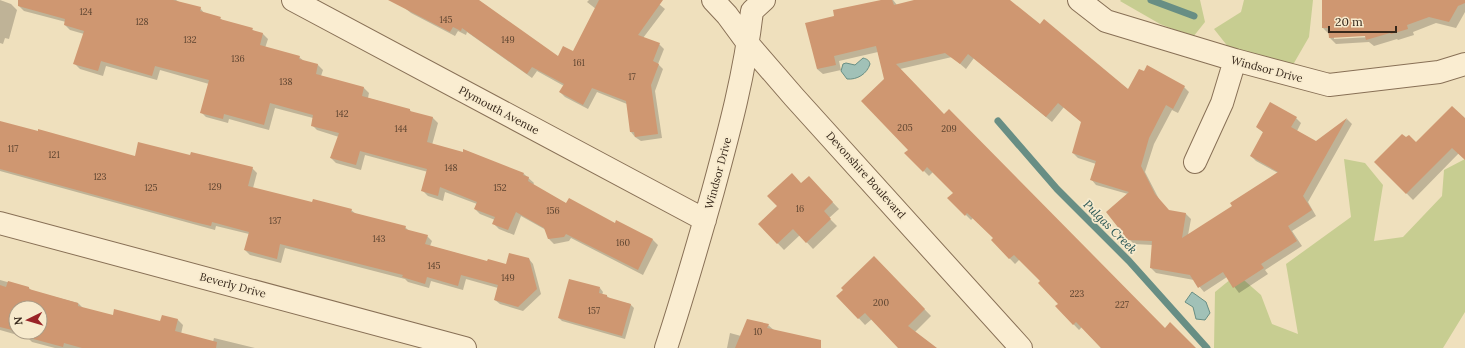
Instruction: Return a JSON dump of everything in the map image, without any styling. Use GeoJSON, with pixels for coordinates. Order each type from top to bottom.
{"type":"FeatureCollection","features":[{"type":"Feature","properties":{"kind":"street","name":"Plymouth Avenue"},"geometry":{"type":"LineString","coordinates":[[293,0],[705,220]]}},
{"type":"Feature","properties":{"kind":"street","name":"Devonshire Boulevard"},"geometry":{"type":"LineString","coordinates":[[714,0],[749,45],[1021,348]]}},
{"type":"Feature","properties":{"kind":"street","name":"Windsor Drive"},"geometry":{"type":"LineString","coordinates":[[666,348],[705,220],[731,126],[749,45],[752,11],[764,0]]}},
{"type":"Feature","properties":{"kind":"street","name":"Windsor Drive"},"geometry":{"type":"LineString","coordinates":[[1079,0],[1106,21],[1235,60],[1329,85],[1439,72],[1465,64]]}},
{"type":"Feature","properties":{"kind":"street"},"geometry":{"type":"LineString","coordinates":[[1195,162],[1222,103],[1235,60]]}},
{"type":"Feature","properties":{"kind":"street","name":"Beverly Drive"},"geometry":{"type":"LineString","coordinates":[[0,223],[466,348]]}},
{"type":"Feature","properties":{"kind":"green space"},"geometry":{"type":"Polygon","coordinates":[[[1200,0],[1205,22],[1193,37],[1160,24],[1120,1],[1200,0]]]}},
{"type":"Feature","properties":{"kind":"green space"},"geometry":{"type":"Polygon","coordinates":[[[1244,0],[1313,0],[1309,37],[1294,63],[1267,76],[1233,53],[1214,29],[1241,12],[1244,0]]]}},
{"type":"Feature","properties":{"kind":"green space"},"geometry":{"type":"Polygon","coordinates":[[[1344,159],[1365,163],[1383,185],[1374,241],[1403,237],[1442,196],[1444,170],[1465,159],[1465,312],[1443,348],[1214,348],[1215,292],[1237,274],[1261,295],[1272,324],[1298,334],[1286,264],[1351,217],[1344,159]]]}},
{"type":"Feature","properties":{"kind":"water"},"geometry":{"type":"Polygon","coordinates":[[[863,58],[868,60],[870,64],[867,71],[861,76],[847,79],[841,71],[843,64],[846,63],[855,65],[863,58]]]}},
{"type":"Feature","properties":{"kind":"water"},"geometry":{"type":"Polygon","coordinates":[[[1192,292],[1206,302],[1210,313],[1205,320],[1196,319],[1193,307],[1185,302],[1192,292]]]}},
{"type":"Feature","properties":{"kind":"building"},"geometry":{"type":"Polygon","coordinates":[[[18,0],[173,0],[201,7],[200,11],[221,17],[220,19],[253,28],[252,30],[263,33],[260,45],[300,56],[299,59],[318,64],[316,74],[364,87],[362,96],[433,117],[427,142],[463,152],[463,149],[524,173],[523,175],[529,177],[528,181],[566,203],[569,198],[615,223],[616,220],[653,239],[638,270],[566,234],[564,237],[548,239],[544,228],[516,212],[508,230],[492,224],[495,217],[474,209],[477,202],[440,187],[438,196],[421,191],[427,169],[360,151],[356,165],[330,158],[339,133],[311,126],[313,115],[270,103],[264,125],[224,114],[223,119],[200,113],[209,80],[155,66],[152,76],[101,61],[98,71],[73,64],[84,31],[64,25],[65,19],[18,6],[18,0]]]}},
{"type":"Feature","properties":{"kind":"building"},"geometry":{"type":"Polygon","coordinates":[[[388,0],[479,0],[558,56],[563,46],[573,51],[599,0],[663,0],[638,35],[660,43],[653,61],[659,64],[651,85],[658,134],[635,137],[634,132],[630,132],[626,101],[592,88],[583,105],[559,92],[564,84],[532,67],[527,74],[462,28],[461,31],[453,27],[450,32],[388,0]]]}},
{"type":"Feature","properties":{"kind":"building"},"geometry":{"type":"Polygon","coordinates":[[[881,0],[892,0],[894,5],[914,0],[1010,0],[1040,24],[1044,19],[1128,89],[1139,69],[1144,71],[1147,65],[1185,86],[1173,109],[1166,105],[1149,138],[1141,166],[1155,194],[1169,210],[1186,213],[1182,238],[1232,206],[1230,203],[1278,172],[1250,156],[1263,132],[1256,127],[1270,102],[1297,117],[1291,127],[1316,141],[1347,118],[1303,196],[1312,210],[1288,226],[1297,241],[1261,264],[1264,268],[1233,288],[1223,272],[1198,288],[1190,275],[1150,268],[1152,241],[1128,240],[1106,212],[1129,192],[1090,180],[1096,161],[1072,153],[1081,122],[1058,103],[1046,117],[968,54],[960,64],[945,53],[896,64],[944,114],[949,109],[1165,328],[1170,322],[1196,348],[1101,348],[1076,322],[1073,325],[1055,306],[1058,304],[1038,283],[1040,281],[1014,255],[1009,259],[991,240],[993,238],[967,213],[965,216],[947,198],[953,193],[927,167],[923,172],[904,153],[908,150],[861,101],[884,79],[876,46],[834,56],[836,65],[817,69],[805,23],[834,16],[833,10],[881,0]]]}},
{"type":"Feature","properties":{"kind":"building"},"geometry":{"type":"Polygon","coordinates":[[[1322,0],[1465,0],[1465,3],[1458,6],[1449,22],[1429,17],[1407,25],[1408,29],[1366,40],[1365,36],[1329,38],[1328,28],[1322,28],[1322,0]]]}},
{"type":"Feature","properties":{"kind":"building"},"geometry":{"type":"Polygon","coordinates":[[[1452,106],[1465,118],[1465,160],[1452,148],[1406,194],[1374,162],[1402,134],[1406,137],[1409,135],[1416,142],[1452,106]]]}},
{"type":"Feature","properties":{"kind":"building"},"geometry":{"type":"Polygon","coordinates":[[[0,121],[38,131],[38,129],[135,156],[138,142],[190,155],[191,152],[253,167],[248,186],[312,202],[313,199],[352,209],[351,212],[406,226],[405,229],[428,235],[425,244],[487,261],[488,259],[506,264],[509,253],[529,258],[537,289],[518,307],[494,300],[498,285],[461,275],[458,286],[427,277],[425,284],[402,277],[403,275],[280,244],[277,259],[244,250],[249,232],[212,222],[211,226],[194,222],[0,169],[0,121]]]}},
{"type":"Feature","properties":{"kind":"building"},"geometry":{"type":"Polygon","coordinates":[[[792,173],[801,183],[809,176],[833,202],[824,211],[831,219],[806,243],[793,229],[777,244],[758,224],[777,206],[767,196],[792,173]]]}},
{"type":"Feature","properties":{"kind":"building"},"geometry":{"type":"Polygon","coordinates":[[[874,256],[925,309],[908,326],[937,348],[898,348],[865,313],[858,319],[836,296],[843,290],[841,288],[874,256]]]}},
{"type":"Feature","properties":{"kind":"building"},"geometry":{"type":"Polygon","coordinates":[[[569,279],[600,287],[599,293],[631,304],[622,336],[558,318],[569,279]]]}},
{"type":"Feature","properties":{"kind":"building"},"geometry":{"type":"Polygon","coordinates":[[[8,281],[29,287],[29,289],[78,303],[78,306],[113,315],[114,309],[160,321],[162,315],[178,319],[175,331],[217,342],[216,348],[82,348],[64,343],[63,347],[37,340],[48,340],[48,300],[8,300],[8,329],[0,327],[0,285],[6,287],[8,281]]]}},
{"type":"Feature","properties":{"kind":"building"},"geometry":{"type":"Polygon","coordinates":[[[747,319],[769,324],[767,328],[821,340],[821,348],[735,348],[747,319]]]}},
{"type":"Feature","properties":{"kind":"waterway"},"geometry":{"type":"LineString","coordinates":[[1151,0],[1194,16]]}},
{"type":"Feature","properties":{"kind":"waterway","name":"Pulgas Creek"},"geometry":{"type":"LineString","coordinates":[[998,121],[1057,189],[1129,261],[1207,348]]}}]}
